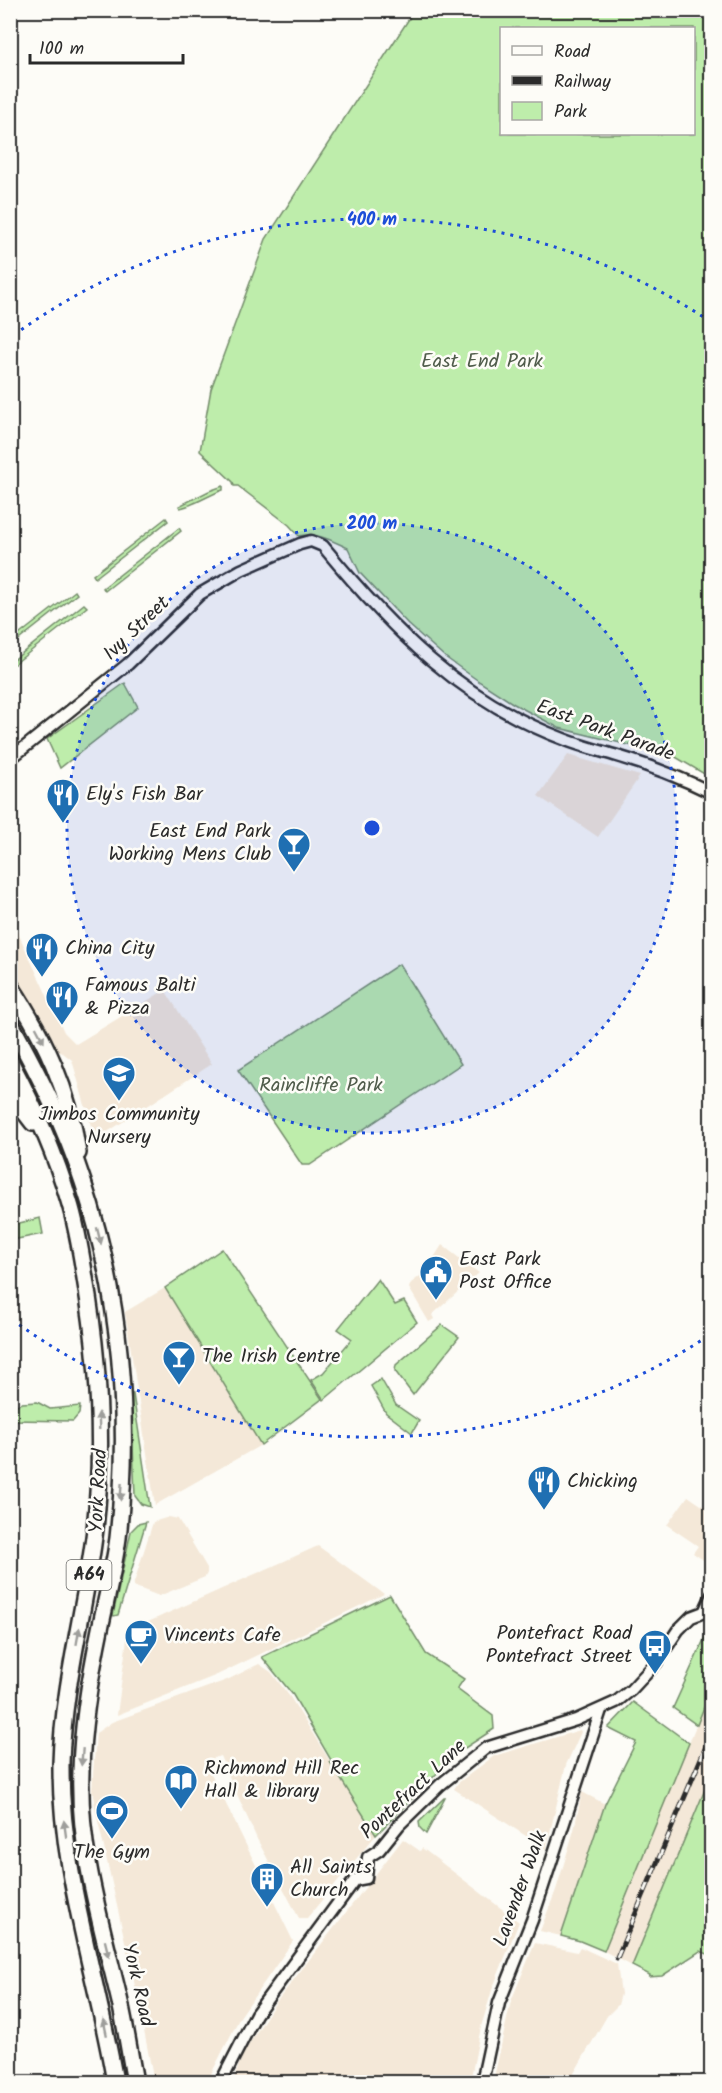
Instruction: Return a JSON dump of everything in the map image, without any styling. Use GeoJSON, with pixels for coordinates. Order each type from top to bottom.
{"type":"FeatureCollection","features":[{"type":"Feature","properties":{"kind":"highway"},"geometry":{"type":"LineString","coordinates":[[10,985],[42,1037],[63,1086],[74,1120],[83,1180]]}},
{"type":"Feature","properties":{"kind":"highway","name":"York Road"},"geometry":{"type":"LineString","coordinates":[[10,1022],[34,1065],[83,1180],[105,1262],[120,1364],[123,1423],[118,1540],[91,1674],[81,1770],[81,1811],[87,1860],[121,2005],[135,2082]]}},
{"type":"Feature","properties":{"kind":"highway","name":"York Road"},"geometry":{"type":"LineString","coordinates":[[10,1061],[52,1150],[70,1204],[84,1272],[96,1361],[99,1430],[95,1527],[63,1735],[63,1812],[74,1886],[108,2038],[115,2082]]}},
{"type":"Feature","properties":{"kind":"highway"},"geometry":{"type":"LineString","coordinates":[[10,1093],[52,1150]]}},
{"type":"Feature","properties":{"kind":"street","name":"East Park Parade"},"geometry":{"type":"LineString","coordinates":[[300,543],[311,541],[323,546],[389,622],[438,666],[486,701],[538,729],[567,741],[658,769],[711,793]]}},
{"type":"Feature","properties":{"kind":"street","name":"Ivy Street"},"geometry":{"type":"LineString","coordinates":[[10,759],[128,664],[200,594],[241,570],[300,543]]}},
{"type":"Feature","properties":{"kind":"street"},"geometry":{"type":"LineString","coordinates":[[708,1609],[711,1595]]}},
{"type":"Feature","properties":{"kind":"street","name":"Pontefract Lane"},"geometry":{"type":"LineString","coordinates":[[221,2082],[256,2014],[355,1880],[366,1878],[368,1857],[379,1850],[399,1825],[440,1785],[486,1748],[576,1720],[616,1702],[631,1690],[656,1663],[678,1630],[691,1617],[708,1609]]}},
{"type":"Feature","properties":{"kind":"street","name":"Lavender Walk"},"geometry":{"type":"LineString","coordinates":[[482,2082],[499,2003],[532,1920],[601,1710]]}},
{"type":"Feature","properties":{"kind":"shaded area"},"geometry":{"type":"Polygon","coordinates":[[[568,755],[640,776],[598,837],[538,796],[568,755]]]}},
{"type":"Feature","properties":{"kind":"shaded area","name":"Jimbos Community Nursery"},"geometry":{"type":"Polygon","coordinates":[[[11,918],[64,1032],[76,1044],[165,990],[212,1064],[95,1140],[72,1060],[57,1051],[11,966],[11,918]]]}},
{"type":"Feature","properties":{"kind":"shaded area"},"geometry":{"type":"Polygon","coordinates":[[[442,1245],[479,1273],[432,1315],[434,1319],[429,1322],[409,1288],[411,1283],[424,1273],[442,1245]]]}},
{"type":"Feature","properties":{"kind":"shaded area"},"geometry":{"type":"Polygon","coordinates":[[[165,1288],[261,1445],[155,1505],[125,1312],[165,1288]]]}},
{"type":"Feature","properties":{"kind":"shaded area"},"geometry":{"type":"Polygon","coordinates":[[[688,1496],[711,1510],[711,1565],[693,1553],[698,1546],[667,1525],[688,1496]]]}},
{"type":"Feature","properties":{"kind":"shaded area"},"geometry":{"type":"Polygon","coordinates":[[[169,1517],[178,1519],[207,1568],[207,1573],[205,1577],[159,1596],[133,1586],[153,1522],[169,1517]]]}},
{"type":"Feature","properties":{"kind":"shaded area"},"geometry":{"type":"Polygon","coordinates":[[[318,1546],[384,1594],[217,1675],[117,1715],[128,1631],[318,1546]]]}},
{"type":"Feature","properties":{"kind":"shaded area"},"geometry":{"type":"Polygon","coordinates":[[[259,1664],[271,1672],[290,1697],[376,1835],[307,1918],[299,1918],[257,1839],[220,1756],[205,1761],[293,1941],[240,2017],[207,2082],[154,2082],[92,1790],[96,1733],[112,1722],[227,1680],[259,1664]]]}},
{"type":"Feature","properties":{"kind":"shaded area"},"geometry":{"type":"Polygon","coordinates":[[[711,1689],[711,1775],[632,1966],[604,1951],[711,1689]]]}},
{"type":"Feature","properties":{"kind":"shaded area"},"geometry":{"type":"Polygon","coordinates":[[[580,1730],[566,1765],[546,1849],[454,1789],[458,1783],[494,1756],[580,1730]]]}},
{"type":"Feature","properties":{"kind":"shaded area"},"geometry":{"type":"Polygon","coordinates":[[[582,1792],[605,1804],[561,1936],[540,1931],[556,1890],[574,1830],[582,1792]]]}},
{"type":"Feature","properties":{"kind":"shaded area"},"geometry":{"type":"Polygon","coordinates":[[[403,1839],[420,1851],[422,1848],[519,1922],[492,1990],[481,2027],[470,2082],[233,2082],[242,2055],[274,2005],[403,1839]]]}},
{"type":"Feature","properties":{"kind":"shaded area"},"geometry":{"type":"Polygon","coordinates":[[[535,1943],[577,1952],[580,1947],[617,1964],[621,1994],[618,2005],[607,2016],[569,2082],[493,2082],[511,2001],[535,1943]]]}},
{"type":"Feature","properties":{"kind":"green space","name":"East End Park"},"geometry":{"type":"Polygon","coordinates":[[[700,10],[711,25],[711,778],[674,756],[559,728],[514,704],[445,657],[408,624],[360,573],[348,548],[319,536],[299,536],[289,525],[238,486],[234,486],[233,482],[200,451],[211,389],[266,239],[414,11],[700,10]]]}},
{"type":"Feature","properties":{"kind":"green space"},"geometry":{"type":"Polygon","coordinates":[[[223,486],[223,490],[195,503],[180,508],[179,506],[209,491],[223,486]]]}},
{"type":"Feature","properties":{"kind":"green space"},"geometry":{"type":"Polygon","coordinates":[[[166,518],[168,521],[95,578],[93,575],[166,518]]]}},
{"type":"Feature","properties":{"kind":"green space"},"geometry":{"type":"Polygon","coordinates":[[[179,528],[181,531],[105,591],[103,588],[179,528]]]}},
{"type":"Feature","properties":{"kind":"green space"},"geometry":{"type":"Polygon","coordinates":[[[75,591],[77,594],[11,646],[11,641],[75,591]]]}},
{"type":"Feature","properties":{"kind":"green space"},"geometry":{"type":"Polygon","coordinates":[[[84,604],[87,607],[13,665],[11,662],[84,604]]]}},
{"type":"Feature","properties":{"kind":"green space"},"geometry":{"type":"Polygon","coordinates":[[[125,683],[138,707],[60,768],[47,739],[125,683]]]}},
{"type":"Feature","properties":{"kind":"green space","name":"Raincliffe Park"},"geometry":{"type":"Polygon","coordinates":[[[399,964],[461,1064],[310,1165],[302,1165],[238,1070],[399,964]]]}},
{"type":"Feature","properties":{"kind":"green space"},"geometry":{"type":"Polygon","coordinates":[[[40,1218],[43,1234],[12,1240],[11,1225],[40,1218]]]}},
{"type":"Feature","properties":{"kind":"green space"},"geometry":{"type":"Polygon","coordinates":[[[222,1249],[322,1399],[261,1445],[165,1288],[222,1249]]]}},
{"type":"Feature","properties":{"kind":"green space"},"geometry":{"type":"Polygon","coordinates":[[[378,1279],[395,1305],[404,1301],[417,1322],[324,1400],[311,1380],[323,1373],[352,1339],[338,1329],[378,1279]]]}},
{"type":"Feature","properties":{"kind":"green space"},"geometry":{"type":"Polygon","coordinates":[[[442,1325],[459,1337],[413,1395],[395,1371],[396,1365],[442,1325]]]}},
{"type":"Feature","properties":{"kind":"green space"},"geometry":{"type":"Polygon","coordinates":[[[381,1379],[396,1405],[419,1421],[412,1433],[386,1413],[371,1386],[381,1379]]]}},
{"type":"Feature","properties":{"kind":"green space"},"geometry":{"type":"Polygon","coordinates":[[[131,1394],[133,1394],[150,1507],[141,1504],[135,1496],[131,1394]]]}},
{"type":"Feature","properties":{"kind":"green space"},"geometry":{"type":"Polygon","coordinates":[[[37,1402],[50,1409],[80,1406],[79,1414],[73,1421],[11,1420],[11,1407],[22,1403],[37,1402]]]}},
{"type":"Feature","properties":{"kind":"green space"},"geometry":{"type":"Polygon","coordinates":[[[146,1522],[118,1615],[114,1616],[131,1531],[138,1524],[146,1522]]]}},
{"type":"Feature","properties":{"kind":"green space"},"geometry":{"type":"Polygon","coordinates":[[[390,1595],[426,1654],[464,1679],[457,1689],[493,1716],[494,1729],[457,1753],[376,1835],[330,1762],[331,1760],[293,1695],[262,1657],[390,1595]]]}},
{"type":"Feature","properties":{"kind":"green space"},"geometry":{"type":"Polygon","coordinates":[[[711,1624],[711,1689],[697,1725],[673,1708],[711,1624]]]}},
{"type":"Feature","properties":{"kind":"green space"},"geometry":{"type":"Polygon","coordinates":[[[633,1702],[689,1743],[604,1951],[561,1936],[605,1804],[636,1742],[608,1728],[633,1702]]]}},
{"type":"Feature","properties":{"kind":"green space"},"geometry":{"type":"Polygon","coordinates":[[[711,1775],[711,1965],[708,1954],[700,1951],[662,1976],[649,1977],[650,1975],[632,1966],[711,1775]]]}},
{"type":"Feature","properties":{"kind":"green space"},"geometry":{"type":"Polygon","coordinates":[[[444,1798],[426,1834],[420,1828],[419,1822],[444,1798]]]}},
{"type":"Feature","properties":{"kind":"railway"},"geometry":{"type":"LineString","coordinates":[[617,1958],[712,1732]]}},
{"type":"Feature","properties":{"kind":"place","name":"Ely's Fish Bar"},"geometry":{"type":"Point","coordinates":[63,824]}},
{"type":"Feature","properties":{"kind":"place","name":"East End Park Working Mens Club"},"geometry":{"type":"Point","coordinates":[294,873]}},
{"type":"Feature","properties":{"kind":"place","name":"China City"},"geometry":{"type":"Point","coordinates":[42,978]}},
{"type":"Feature","properties":{"kind":"place","name":"Famous Balti & Pizza"},"geometry":{"type":"Point","coordinates":[62,1026]}},
{"type":"Feature","properties":{"kind":"place","name":"Jimbos Community Nursery"},"geometry":{"type":"Point","coordinates":[119,1102]}},
{"type":"Feature","properties":{"kind":"place","name":"East Park Post Office"},"geometry":{"type":"Point","coordinates":[436,1301]}},
{"type":"Feature","properties":{"kind":"place","name":"The Irish Centre"},"geometry":{"type":"Point","coordinates":[179,1386]}},
{"type":"Feature","properties":{"kind":"place","name":"Chicking"},"geometry":{"type":"Point","coordinates":[544,1511]}},
{"type":"Feature","properties":{"kind":"place","name":"Vincents Cafe"},"geometry":{"type":"Point","coordinates":[141,1665]}},
{"type":"Feature","properties":{"kind":"place","name":"Pontefract Road Pontefract Street"},"geometry":{"type":"Point","coordinates":[655,1675]}},
{"type":"Feature","properties":{"kind":"place","name":"Richmond Hill Rec Hall & library"},"geometry":{"type":"Point","coordinates":[181,1810]}},
{"type":"Feature","properties":{"kind":"place","name":"The Gym"},"geometry":{"type":"Point","coordinates":[112,1840]}},
{"type":"Feature","properties":{"kind":"place","name":"All Saints Church"},"geometry":{"type":"Point","coordinates":[267,1908]}}]}
